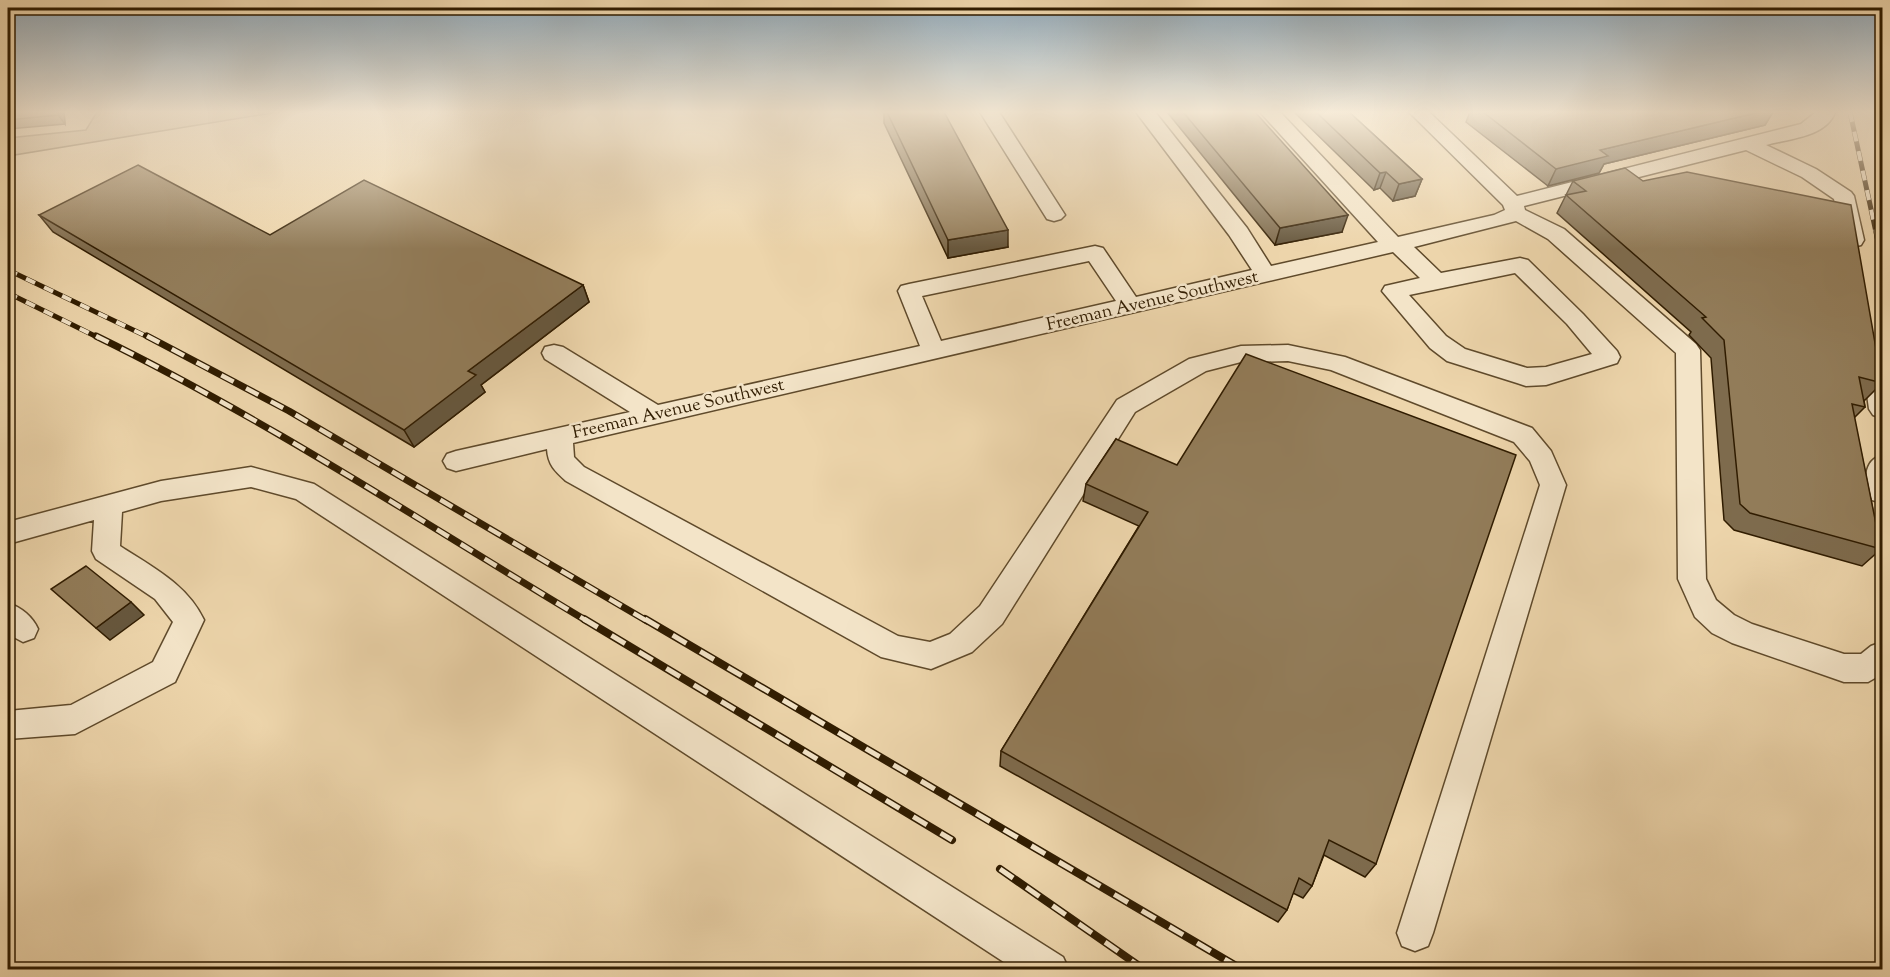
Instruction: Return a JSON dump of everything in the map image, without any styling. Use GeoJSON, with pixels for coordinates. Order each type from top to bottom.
{"type":"FeatureCollection","features":[{"type":"Feature","properties":{"kind":"street"},"geometry":{"type":"LineString","coordinates":[[1018,158],[1054,215]]}},
{"type":"Feature","properties":{"kind":"street"},"geometry":{"type":"LineString","coordinates":[[1180,158],[1239,233],[1251,255],[1267,275]]}},
{"type":"Feature","properties":{"kind":"street"},"geometry":{"type":"LineString","coordinates":[[1313,158],[1396,245],[1436,282]]}},
{"type":"Feature","properties":{"kind":"street"},"geometry":{"type":"LineString","coordinates":[[1464,158],[1515,208],[1556,234],[1688,350],[1692,579],[1705,608],[1723,624],[1743,634],[1844,668],[1868,668],[1882,656]]}},
{"type":"Feature","properties":{"kind":"street","name":"Freeman Avenue Southwest"},"geometry":{"type":"LineString","coordinates":[[456,461],[933,349],[1267,275],[1501,220],[1515,208],[1695,158]]}},
{"type":"Feature","properties":{"kind":"street"},"geometry":{"type":"LineString","coordinates":[[1777,158],[1809,173],[1844,196],[1857,261]]}},
{"type":"Feature","properties":{"kind":"street"},"geometry":{"type":"LineString","coordinates":[[933,349],[909,291],[1095,253],[1130,305]]}},
{"type":"Feature","properties":{"kind":"street"},"geometry":{"type":"LineString","coordinates":[[1520,265],[1575,319],[1608,357],[1546,376],[1526,377],[1456,355],[1438,342],[1393,291],[1436,282],[1520,265]]}},
{"type":"Feature","properties":{"kind":"street"},"geometry":{"type":"LineString","coordinates":[[1869,330],[1882,409]]}},
{"type":"Feature","properties":{"kind":"street"},"geometry":{"type":"LineString","coordinates":[[554,353],[652,414]]}},
{"type":"Feature","properties":{"kind":"street"},"geometry":{"type":"LineString","coordinates":[[560,436],[561,461],[575,474],[892,648],[932,656],[961,643],[991,615],[1126,406],[1198,365],[1241,354],[1288,353],[1336,363],[1522,435],[1537,448],[1546,463],[1553,485],[1415,933]]}},
{"type":"Feature","properties":{"kind":"street"},"geometry":{"type":"LineString","coordinates":[[1882,465],[1880,467],[1882,493]]}},
{"type":"Feature","properties":{"kind":"street"},"geometry":{"type":"LineString","coordinates":[[8,533],[161,492],[250,477],[304,491],[1050,969]]}},
{"type":"Feature","properties":{"kind":"street"},"geometry":{"type":"LineString","coordinates":[[8,725],[75,719],[164,672],[189,620],[165,591],[106,551],[109,506]]}},
{"type":"Feature","properties":{"kind":"building"},"geometry":{"type":"Polygon","coordinates":[[[909,158],[969,158],[1008,230],[948,240],[909,158]]]}},
{"type":"Feature","properties":{"kind":"building"},"geometry":{"type":"Polygon","coordinates":[[[1221,158],[1296,158],[1348,215],[1280,228],[1221,158]]]}},
{"type":"Feature","properties":{"kind":"building"},"geometry":{"type":"Polygon","coordinates":[[[1364,158],[1399,158],[1422,179],[1399,184],[1386,172],[1380,173],[1364,158]]]}},
{"type":"Feature","properties":{"kind":"building"},"geometry":{"type":"Polygon","coordinates":[[[1541,158],[1602,158],[1556,169],[1541,158]]]}},
{"type":"Feature","properties":{"kind":"building"},"geometry":{"type":"Polygon","coordinates":[[[138,165],[270,235],[364,180],[583,285],[468,371],[476,375],[404,430],[39,215],[138,165]]]}},
{"type":"Feature","properties":{"kind":"building"},"geometry":{"type":"Polygon","coordinates":[[[1625,168],[1643,181],[1687,172],[1851,205],[1882,383],[1859,377],[1865,407],[1852,404],[1881,549],[1750,513],[1740,504],[1724,340],[1702,318],[1706,317],[1566,195],[1586,191],[1573,181],[1625,168]]]}},
{"type":"Feature","properties":{"kind":"building"},"geometry":{"type":"Polygon","coordinates":[[[1246,354],[1516,455],[1376,864],[1329,840],[1312,886],[1299,878],[1287,910],[1001,751],[1148,512],[1086,484],[1116,439],[1177,465],[1246,354]]]}},
{"type":"Feature","properties":{"kind":"building"},"geometry":{"type":"Polygon","coordinates":[[[86,566],[131,602],[96,628],[51,589],[86,566]]]}},
{"type":"Feature","properties":{"kind":"railway"},"geometry":{"type":"LineString","coordinates":[[1860,158],[1882,260]]}},
{"type":"Feature","properties":{"kind":"railway"},"geometry":{"type":"LineString","coordinates":[[8,270],[150,338]]}},
{"type":"Feature","properties":{"kind":"railway"},"geometry":{"type":"LineString","coordinates":[[8,293],[99,338]]}},
{"type":"Feature","properties":{"kind":"railway"},"geometry":{"type":"LineString","coordinates":[[96,336],[222,402],[283,437],[587,621]]}},
{"type":"Feature","properties":{"kind":"railway"},"geometry":{"type":"LineString","coordinates":[[147,336],[289,411],[647,621]]}},
{"type":"Feature","properties":{"kind":"railway"},"geometry":{"type":"LineString","coordinates":[[584,619],[952,840]]}},
{"type":"Feature","properties":{"kind":"railway"},"geometry":{"type":"LineString","coordinates":[[645,619],[1243,970]]}},
{"type":"Feature","properties":{"kind":"railway"},"geometry":{"type":"LineString","coordinates":[[1000,869],[1145,970]]}}]}
